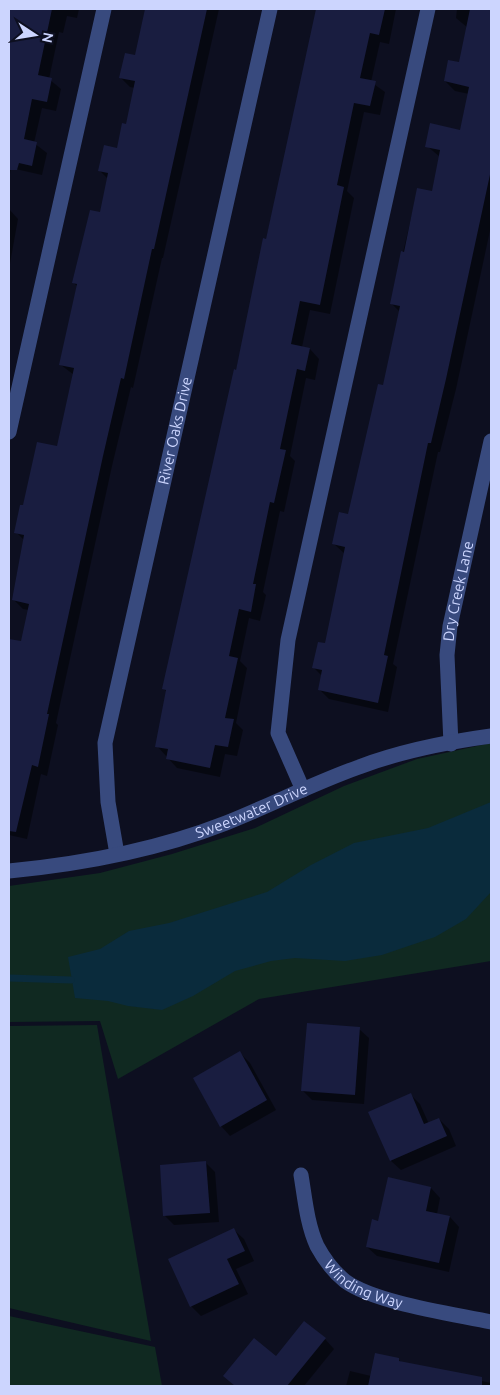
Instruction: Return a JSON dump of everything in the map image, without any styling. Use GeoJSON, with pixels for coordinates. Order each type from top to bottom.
{"type":"FeatureCollection","features":[{"type":"Feature","properties":{"kind":"street"},"geometry":{"type":"LineString","coordinates":[[9,432],[104,9]]}},
{"type":"Feature","properties":{"kind":"street","name":"River Oaks Drive"},"geometry":{"type":"LineString","coordinates":[[117,854],[108,802],[105,743],[270,9]]}},
{"type":"Feature","properties":{"kind":"street"},"geometry":{"type":"LineString","coordinates":[[303,790],[278,733],[288,640],[428,9]]}},
{"type":"Feature","properties":{"kind":"street","name":"Dry Creek Lane"},"geometry":{"type":"LineString","coordinates":[[451,744],[447,655],[450,626],[491,441]]}},
{"type":"Feature","properties":{"kind":"street","name":"Sweetwater Drive"},"geometry":{"type":"LineString","coordinates":[[9,871],[60,866],[164,844],[216,826],[388,757],[491,736]]}},
{"type":"Feature","properties":{"kind":"street","name":"Winding Way"},"geometry":{"type":"LineString","coordinates":[[302,1175],[306,1210],[317,1246],[335,1272],[347,1282],[380,1297],[491,1322]]}},
{"type":"Feature","properties":{"kind":"green space"},"geometry":{"type":"Polygon","coordinates":[[[491,743],[491,961],[259,999],[118,1079],[100,1021],[9,1022],[9,886],[100,873],[172,854],[255,828],[344,786],[417,759],[491,743]]]}},
{"type":"Feature","properties":{"kind":"green space"},"geometry":{"type":"Polygon","coordinates":[[[97,1025],[151,1341],[9,1308],[9,1026],[97,1025]]]}},
{"type":"Feature","properties":{"kind":"green space"},"geometry":{"type":"Polygon","coordinates":[[[9,1316],[155,1347],[162,1386],[9,1386],[9,1316]]]}},
{"type":"Feature","properties":{"kind":"water"},"geometry":{"type":"Polygon","coordinates":[[[491,802],[491,892],[466,919],[435,937],[382,955],[345,961],[295,958],[271,961],[235,971],[193,996],[162,1010],[128,1006],[108,1001],[75,998],[68,957],[100,949],[129,931],[169,923],[267,892],[311,865],[354,843],[428,828],[491,802]]]}},
{"type":"Feature","properties":{"kind":"building"},"geometry":{"type":"Polygon","coordinates":[[[9,9],[52,9],[38,75],[52,78],[47,102],[32,99],[24,139],[37,142],[32,166],[19,163],[17,170],[9,170],[9,9]]]}},
{"type":"Feature","properties":{"kind":"building"},"geometry":{"type":"Polygon","coordinates":[[[145,9],[207,9],[124,379],[121,378],[103,456],[47,714],[49,714],[38,767],[32,765],[16,832],[9,831],[9,639],[21,641],[29,604],[12,600],[24,535],[14,533],[20,505],[23,505],[37,442],[57,446],[74,368],[59,365],[77,284],[72,283],[90,210],[100,212],[108,173],[98,171],[104,145],[117,148],[122,123],[126,124],[135,81],[119,78],[125,53],[135,55],[145,9]]]}},
{"type":"Feature","properties":{"kind":"building"},"geometry":{"type":"Polygon","coordinates":[[[316,9],[385,9],[379,35],[370,33],[360,78],[376,81],[370,106],[354,103],[337,185],[344,187],[320,305],[300,301],[291,344],[310,348],[305,371],[297,369],[280,449],[286,450],[274,503],[270,502],[253,584],[256,584],[251,612],[239,609],[229,656],[238,658],[225,718],[234,719],[228,747],[215,745],[210,768],[166,759],[168,749],[155,747],[166,690],[162,689],[234,369],[236,370],[263,238],[266,239],[316,9]]]}},
{"type":"Feature","properties":{"kind":"building"},"geometry":{"type":"Polygon","coordinates":[[[470,9],[491,9],[491,170],[446,379],[431,443],[428,443],[384,655],[388,656],[378,703],[318,690],[322,670],[312,668],[318,642],[325,643],[345,547],[332,544],[339,512],[348,514],[378,384],[383,385],[400,306],[390,304],[401,251],[404,252],[417,188],[432,191],[440,150],[425,147],[430,123],[460,130],[469,87],[444,81],[448,60],[459,62],[470,9]]]}},
{"type":"Feature","properties":{"kind":"building"},"geometry":{"type":"Polygon","coordinates":[[[307,1023],[360,1027],[355,1095],[301,1091],[307,1023]]]}},
{"type":"Feature","properties":{"kind":"building"},"geometry":{"type":"Polygon","coordinates":[[[240,1051],[267,1100],[220,1127],[193,1078],[240,1051]]]}},
{"type":"Feature","properties":{"kind":"building"},"geometry":{"type":"Polygon","coordinates":[[[411,1093],[424,1124],[439,1118],[447,1136],[390,1161],[368,1112],[411,1093]]]}},
{"type":"Feature","properties":{"kind":"building"},"geometry":{"type":"Polygon","coordinates":[[[206,1161],[210,1213],[163,1216],[160,1165],[206,1161]]]}},
{"type":"Feature","properties":{"kind":"building"},"geometry":{"type":"Polygon","coordinates":[[[388,1177],[431,1187],[426,1211],[450,1216],[439,1263],[366,1247],[372,1219],[378,1221],[388,1177]]]}},
{"type":"Feature","properties":{"kind":"building"},"geometry":{"type":"Polygon","coordinates":[[[234,1228],[245,1251],[227,1259],[239,1284],[190,1307],[168,1259],[234,1228]]]}},
{"type":"Feature","properties":{"kind":"building"},"geometry":{"type":"Polygon","coordinates":[[[304,1321],[326,1338],[287,1386],[235,1386],[223,1376],[254,1338],[276,1356],[304,1321]]]}},
{"type":"Feature","properties":{"kind":"building"},"geometry":{"type":"Polygon","coordinates":[[[375,1353],[399,1358],[399,1361],[482,1377],[482,1386],[368,1386],[375,1353]]]}},
{"type":"Feature","properties":{"kind":"waterway"},"geometry":{"type":"LineString","coordinates":[[9,978],[71,980]]}}]}
